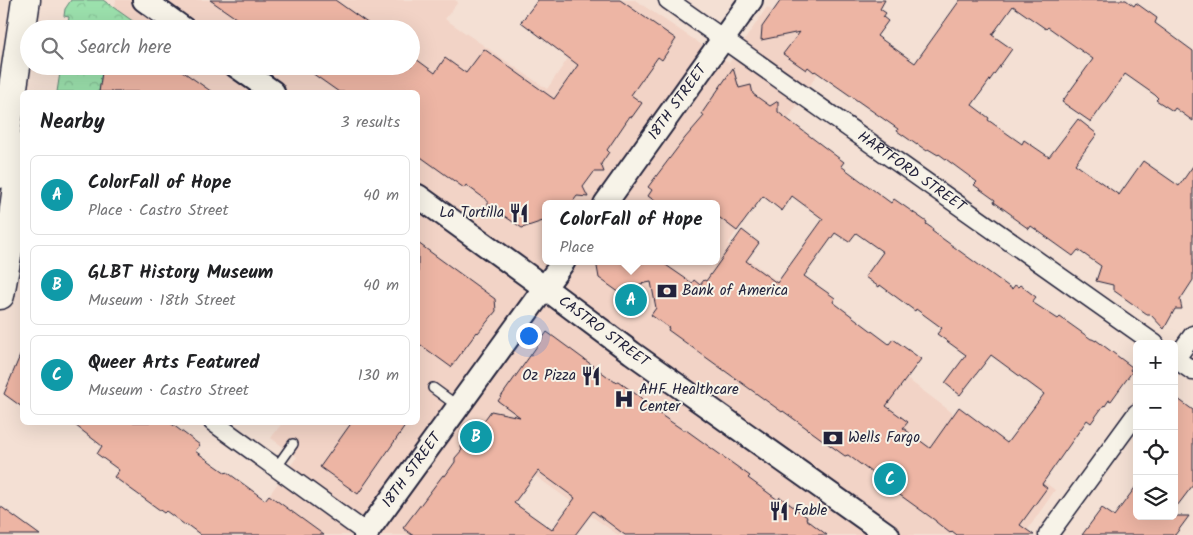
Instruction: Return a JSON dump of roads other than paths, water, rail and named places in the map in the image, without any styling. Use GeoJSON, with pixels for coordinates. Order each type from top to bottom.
{"type":"FeatureCollection","features":[{"type":"Feature","properties":{"kind":"main road"},"geometry":{"type":"LineString","coordinates":[[0,50],[11,24],[26,0]]}},
{"type":"Feature","properties":{"kind":"main road"},"geometry":{"type":"LineString","coordinates":[[23,20],[26,0]]}},
{"type":"Feature","properties":{"kind":"main road"},"geometry":{"type":"LineString","coordinates":[[41,20],[44,0]]}},
{"type":"Feature","properties":{"kind":"main road"},"geometry":{"type":"LineString","coordinates":[[0,174],[20,40]]}},
{"type":"Feature","properties":{"kind":"main road"},"geometry":{"type":"LineString","coordinates":[[30,90],[33,75]]}},
{"type":"Feature","properties":{"kind":"main road"},"geometry":{"type":"LineString","coordinates":[[0,295],[20,163]]}},
{"type":"Feature","properties":{"kind":"main road"},"geometry":{"type":"LineString","coordinates":[[10,239],[20,262]]}},
{"type":"Feature","properties":{"kind":"street"},"geometry":{"type":"LineString","coordinates":[[144,0],[172,20]]}},
{"type":"Feature","properties":{"kind":"street","name":"HARTFORD STREET"},"geometry":{"type":"LineString","coordinates":[[668,0],[1149,340]]}},
{"type":"Feature","properties":{"kind":"street","name":"18TH STREET"},"geometry":{"type":"LineString","coordinates":[[608,200],[751,0]]}},
{"type":"Feature","properties":{"kind":"street"},"geometry":{"type":"LineString","coordinates":[[249,75],[270,90]]}},
{"type":"Feature","properties":{"kind":"street","name":"CASTRO STREET"},"geometry":{"type":"LineString","coordinates":[[420,197],[632,353],[888,535]]}},
{"type":"Feature","properties":{"kind":"street","name":"18TH STREET"},"geometry":{"type":"LineString","coordinates":[[367,534],[561,265]]}},
{"type":"Feature","properties":{"kind":"street"},"geometry":{"type":"LineString","coordinates":[[1178,355],[1193,335]]}},
{"type":"Feature","properties":{"kind":"street"},"geometry":{"type":"LineString","coordinates":[[1178,361],[1193,371]]}},
{"type":"Feature","properties":{"kind":"street"},"geometry":{"type":"LineString","coordinates":[[1048,535],[1133,418]]}},
{"type":"Feature","properties":{"kind":"street"},"geometry":{"type":"LineString","coordinates":[[217,425],[367,534]]}},
{"type":"Feature","properties":{"kind":"lane"},"geometry":{"type":"LineString","coordinates":[[433,388],[459,407]]}},
{"type":"Feature","properties":{"kind":"lane"},"geometry":{"type":"LineString","coordinates":[[276,468],[294,444]]}},
{"type":"Feature","properties":{"kind":"place","name":"La Tortilla"},"geometry":{"type":"Point","coordinates":[519,213]}},
{"type":"Feature","properties":{"kind":"place","name":"Bank of America"},"geometry":{"type":"Point","coordinates":[667,291]}},
{"type":"Feature","properties":{"kind":"place","name":"ColorFall of Hope"},"geometry":{"type":"Point","coordinates":[631,300]}},
{"type":"Feature","properties":{"kind":"place","name":"Oz Pizza"},"geometry":{"type":"Point","coordinates":[591,376]}},
{"type":"Feature","properties":{"kind":"place","name":"AHF Healthcare Center"},"geometry":{"type":"Point","coordinates":[624,399]}},
{"type":"Feature","properties":{"kind":"place","name":"GLBT History Museum"},"geometry":{"type":"Point","coordinates":[476,437]}},
{"type":"Feature","properties":{"kind":"place","name":"Wells Fargo"},"geometry":{"type":"Point","coordinates":[833,438]}},
{"type":"Feature","properties":{"kind":"place","name":"Queer Arts Featured"},"geometry":{"type":"Point","coordinates":[890,479]}},
{"type":"Feature","properties":{"kind":"place","name":"Fable"},"geometry":{"type":"Point","coordinates":[779,511]}}]}
